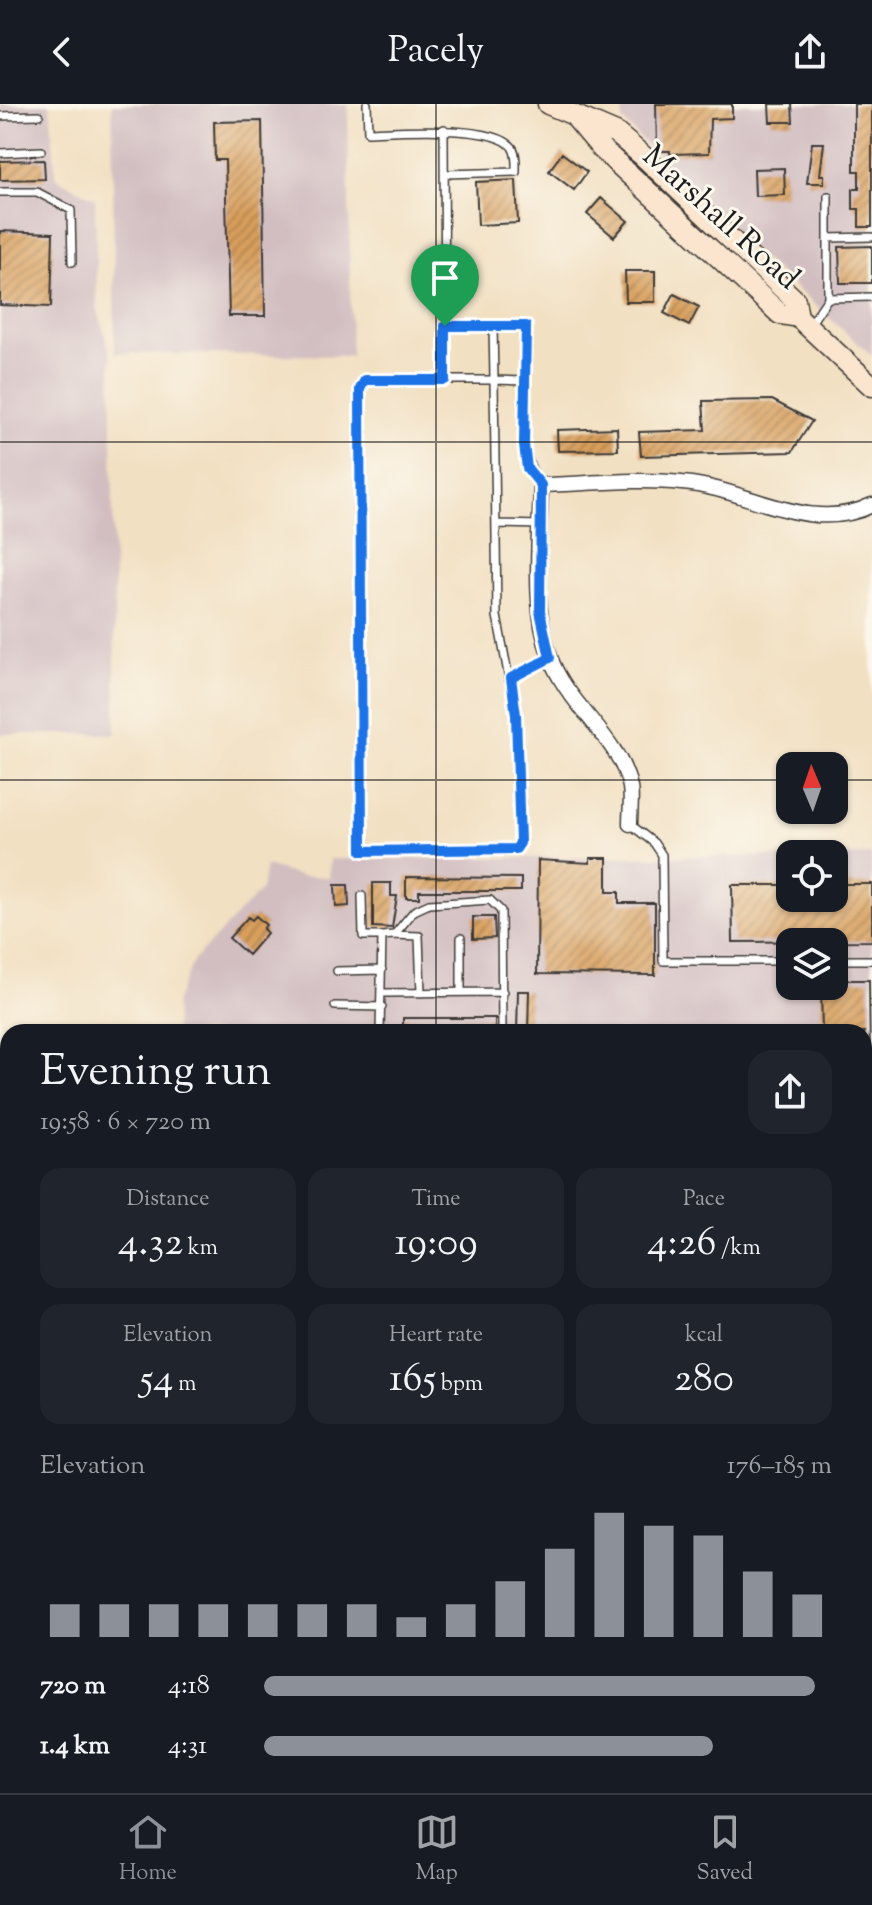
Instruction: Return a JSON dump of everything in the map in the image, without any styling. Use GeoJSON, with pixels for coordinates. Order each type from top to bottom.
{"type":"FeatureCollection","features":[{"type":"Feature","properties":{"kind":"main road","name":"Marshall Road"},"geometry":{"type":"LineString","coordinates":[[548,104],[582,111],[616,133],[795,300],[803,322]]}},
{"type":"Feature","properties":{"kind":"main road","name":"Marshall Road"},"geometry":{"type":"LineString","coordinates":[[582,111],[602,149],[633,174],[780,314],[803,322],[872,386]]}},
{"type":"Feature","properties":{"kind":"main road"},"geometry":{"type":"LineString","coordinates":[[633,174],[681,206],[714,237],[723,232]]}},
{"type":"Feature","properties":{"kind":"street"},"geometry":{"type":"LineString","coordinates":[[630,824],[630,787],[620,765],[606,740],[578,708],[550,658],[540,611],[541,485],[681,482],[825,518],[855,513],[872,505]]}},
{"type":"Feature","properties":{"kind":"lane"},"geometry":{"type":"LineString","coordinates":[[367,104],[368,132],[444,129],[507,143],[516,158],[516,172],[445,174]]}},
{"type":"Feature","properties":{"kind":"lane"},"geometry":{"type":"LineString","coordinates":[[0,116],[39,115]]}},
{"type":"Feature","properties":{"kind":"lane"},"geometry":{"type":"LineString","coordinates":[[444,129],[445,380]]}},
{"type":"Feature","properties":{"kind":"lane"},"geometry":{"type":"LineString","coordinates":[[0,153],[41,151]]}},
{"type":"Feature","properties":{"kind":"lane"},"geometry":{"type":"LineString","coordinates":[[0,192],[37,192],[71,210],[72,262]]}},
{"type":"Feature","properties":{"kind":"lane"},"geometry":{"type":"LineString","coordinates":[[828,196],[828,298]]}},
{"type":"Feature","properties":{"kind":"lane"},"geometry":{"type":"LineString","coordinates":[[828,238],[872,237]]}},
{"type":"Feature","properties":{"kind":"lane"},"geometry":{"type":"LineString","coordinates":[[803,322],[828,298],[872,297]]}},
{"type":"Feature","properties":{"kind":"lane"},"geometry":{"type":"LineString","coordinates":[[493,325],[494,380],[496,524],[497,616],[516,715],[520,843],[516,849],[362,851],[360,389],[365,380],[494,380],[525,381]]}},
{"type":"Feature","properties":{"kind":"lane"},"geometry":{"type":"LineString","coordinates":[[445,326],[526,326],[524,445],[527,468],[541,485]]}},
{"type":"Feature","properties":{"kind":"lane"},"geometry":{"type":"LineString","coordinates":[[496,524],[541,525]]}},
{"type":"Feature","properties":{"kind":"lane"},"geometry":{"type":"LineString","coordinates":[[511,678],[550,658]]}},
{"type":"Feature","properties":{"kind":"lane"},"geometry":{"type":"LineString","coordinates":[[630,824],[654,843],[662,855],[663,961],[776,961]]}},
{"type":"Feature","properties":{"kind":"lane"},"geometry":{"type":"LineString","coordinates":[[362,896],[363,936],[419,936],[421,993]]}},
{"type":"Feature","properties":{"kind":"lane"},"geometry":{"type":"LineString","coordinates":[[394,935],[414,911],[429,904],[490,900],[501,911],[502,1024]]}},
{"type":"Feature","properties":{"kind":"lane"},"geometry":{"type":"LineString","coordinates":[[381,1024],[382,936]]}},
{"type":"Feature","properties":{"kind":"lane"},"geometry":{"type":"LineString","coordinates":[[461,938],[461,992]]}},
{"type":"Feature","properties":{"kind":"lane"},"geometry":{"type":"LineString","coordinates":[[848,960],[872,960]]}},
{"type":"Feature","properties":{"kind":"lane"},"geometry":{"type":"LineString","coordinates":[[337,971],[382,970]]}},
{"type":"Feature","properties":{"kind":"lane"},"geometry":{"type":"LineString","coordinates":[[383,993],[503,992]]}},
{"type":"Feature","properties":{"kind":"lane"},"geometry":{"type":"LineString","coordinates":[[335,1006],[382,1007]]}},
{"type":"Feature","properties":{"kind":"shaded area"},"geometry":{"type":"Polygon","coordinates":[[[0,104],[50,104],[56,178],[95,198],[97,307],[111,356],[116,734],[0,734],[0,104]]]}},
{"type":"Feature","properties":{"kind":"shaded area"},"geometry":{"type":"Polygon","coordinates":[[[112,104],[348,104],[351,356],[115,353],[112,104]]]}},
{"type":"Feature","properties":{"kind":"shaded area"},"geometry":{"type":"Polygon","coordinates":[[[623,104],[872,104],[872,356],[741,239],[622,120],[623,104]]]}},
{"type":"Feature","properties":{"kind":"shaded area"},"geometry":{"type":"Polygon","coordinates":[[[848,855],[872,855],[872,1024],[175,1024],[176,1000],[194,960],[261,890],[266,866],[300,876],[329,877],[330,859],[776,856],[776,912],[848,912],[848,855]]]}},
{"type":"Feature","properties":{"kind":"building"},"geometry":{"type":"Polygon","coordinates":[[[656,104],[732,104],[732,118],[710,119],[709,153],[670,154],[670,151],[657,151],[656,104]]]}},
{"type":"Feature","properties":{"kind":"building"},"geometry":{"type":"Polygon","coordinates":[[[769,104],[792,104],[793,122],[770,122],[769,104]]]}},
{"type":"Feature","properties":{"kind":"building"},"geometry":{"type":"Polygon","coordinates":[[[854,104],[872,104],[872,227],[859,227],[859,209],[853,209],[853,189],[859,189],[859,171],[854,171],[854,104]]]}},
{"type":"Feature","properties":{"kind":"building"},"geometry":{"type":"Polygon","coordinates":[[[262,121],[265,316],[229,316],[225,160],[215,160],[214,122],[262,121]]]}},
{"type":"Feature","properties":{"kind":"building"},"geometry":{"type":"Polygon","coordinates":[[[812,143],[824,143],[820,175],[824,175],[824,183],[807,183],[812,143]]]}},
{"type":"Feature","properties":{"kind":"building"},"geometry":{"type":"Polygon","coordinates":[[[562,153],[587,172],[574,190],[549,171],[562,153]]]}},
{"type":"Feature","properties":{"kind":"building"},"geometry":{"type":"Polygon","coordinates":[[[44,160],[45,179],[0,180],[0,161],[44,160]]]}},
{"type":"Feature","properties":{"kind":"building"},"geometry":{"type":"Polygon","coordinates":[[[784,168],[785,195],[755,196],[754,169],[784,168]]]}},
{"type":"Feature","properties":{"kind":"building"},"geometry":{"type":"Polygon","coordinates":[[[516,180],[518,223],[478,225],[476,182],[516,180]]]}},
{"type":"Feature","properties":{"kind":"building"},"geometry":{"type":"Polygon","coordinates":[[[601,198],[628,221],[614,237],[587,214],[601,198]]]}},
{"type":"Feature","properties":{"kind":"building"},"geometry":{"type":"Polygon","coordinates":[[[0,231],[53,233],[51,307],[0,305],[0,231]]]}},
{"type":"Feature","properties":{"kind":"building"},"geometry":{"type":"Polygon","coordinates":[[[872,246],[872,283],[840,283],[839,247],[872,246]]]}},
{"type":"Feature","properties":{"kind":"building"},"geometry":{"type":"Polygon","coordinates":[[[625,271],[655,271],[655,302],[626,302],[625,271]]]}},
{"type":"Feature","properties":{"kind":"building"},"geometry":{"type":"Polygon","coordinates":[[[674,294],[699,307],[689,326],[664,313],[674,294]]]}},
{"type":"Feature","properties":{"kind":"building"},"geometry":{"type":"Polygon","coordinates":[[[772,400],[812,421],[792,452],[641,456],[639,432],[705,430],[703,401],[772,400]]]}},
{"type":"Feature","properties":{"kind":"building"},"geometry":{"type":"Polygon","coordinates":[[[617,428],[618,450],[558,451],[557,430],[617,428]]]}},
{"type":"Feature","properties":{"kind":"building"},"geometry":{"type":"Polygon","coordinates":[[[590,858],[607,858],[607,892],[619,892],[619,903],[655,903],[655,975],[537,974],[538,860],[590,863],[590,858]]]}},
{"type":"Feature","properties":{"kind":"building"},"geometry":{"type":"Polygon","coordinates":[[[406,877],[521,878],[521,891],[419,891],[419,898],[406,898],[406,877]]]}},
{"type":"Feature","properties":{"kind":"building"},"geometry":{"type":"Polygon","coordinates":[[[373,883],[391,883],[391,896],[397,896],[392,928],[373,927],[373,883]]]}},
{"type":"Feature","properties":{"kind":"building"},"geometry":{"type":"Polygon","coordinates":[[[848,884],[872,884],[872,941],[848,941],[848,928],[776,928],[776,942],[733,942],[732,885],[776,885],[776,912],[848,912],[848,884]]]}},
{"type":"Feature","properties":{"kind":"building"},"geometry":{"type":"Polygon","coordinates":[[[335,885],[348,885],[349,906],[336,907],[335,885]]]}},
{"type":"Feature","properties":{"kind":"building"},"geometry":{"type":"Polygon","coordinates":[[[256,916],[266,925],[263,929],[267,933],[248,955],[229,938],[248,917],[252,920],[256,916]]]}},
{"type":"Feature","properties":{"kind":"building"},"geometry":{"type":"Polygon","coordinates":[[[473,917],[494,917],[495,938],[473,939],[473,917]]]}},
{"type":"Feature","properties":{"kind":"building"},"geometry":{"type":"Polygon","coordinates":[[[848,980],[869,980],[870,1024],[822,1024],[821,1000],[848,1000],[848,980]]]}},
{"type":"Feature","properties":{"kind":"building"},"geometry":{"type":"Polygon","coordinates":[[[518,991],[529,991],[528,1024],[517,1024],[518,991]]]}},
{"type":"Feature","properties":{"kind":"building"},"geometry":{"type":"Polygon","coordinates":[[[403,1018],[495,1018],[495,1024],[403,1024],[403,1018]]]}},
{"type":"Feature","properties":{"kind":"route"},"geometry":{"type":"LineString","coordinates":[[445,326],[526,326],[524,445],[527,468],[541,485],[540,611],[550,658],[511,678],[516,715],[520,843],[516,849],[362,851],[360,389],[365,380],[445,380],[445,326]]}}]}
